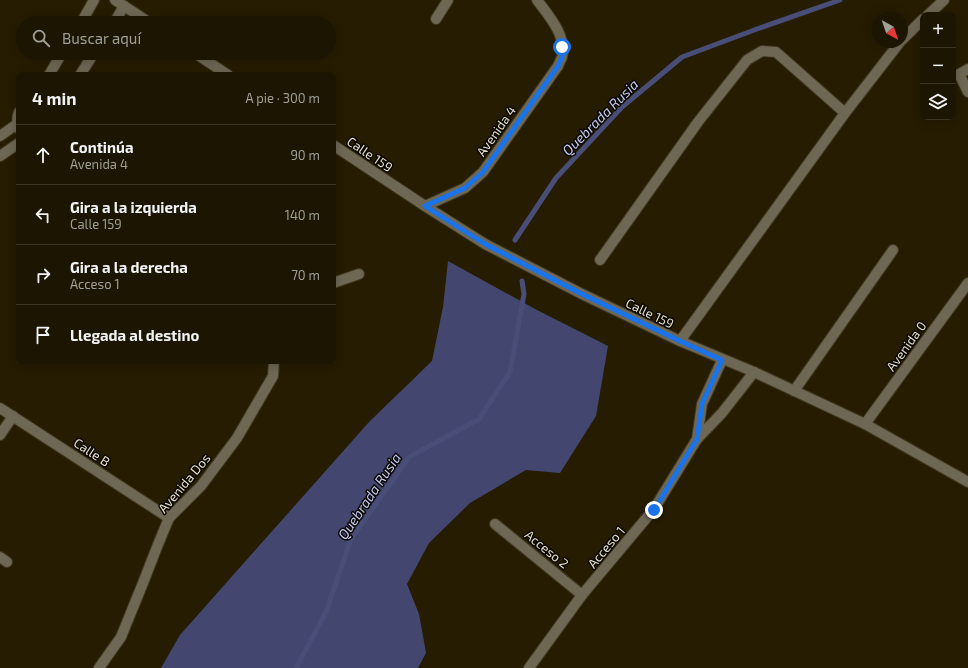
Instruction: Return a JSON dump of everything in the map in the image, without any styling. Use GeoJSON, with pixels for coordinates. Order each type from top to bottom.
{"type":"FeatureCollection","features":[{"type":"Feature","properties":{"kind":"street"},"geometry":{"type":"LineString","coordinates":[[84,16],[94,0]]}},
{"type":"Feature","properties":{"kind":"street"},"geometry":{"type":"LineString","coordinates":[[116,0],[139,16]]}},
{"type":"Feature","properties":{"kind":"street"},"geometry":{"type":"LineString","coordinates":[[436,18],[448,0]]}},
{"type":"Feature","properties":{"kind":"street","name":"Avenida 4"},"geometry":{"type":"LineString","coordinates":[[425,206],[465,188],[483,172],[558,66],[562,57],[560,35],[537,0]]}},
{"type":"Feature","properties":{"kind":"street"},"geometry":{"type":"LineString","coordinates":[[931,12],[944,0]]}},
{"type":"Feature","properties":{"kind":"street"},"geometry":{"type":"LineString","coordinates":[[118,16],[124,6]]}},
{"type":"Feature","properties":{"kind":"street"},"geometry":{"type":"LineString","coordinates":[[908,34],[920,22]]}},
{"type":"Feature","properties":{"kind":"street"},"geometry":{"type":"LineString","coordinates":[[680,341],[845,113],[895,48]]}},
{"type":"Feature","properties":{"kind":"street"},"geometry":{"type":"LineString","coordinates":[[600,260],[698,122],[747,60],[762,51],[776,52],[845,113]]}},
{"type":"Feature","properties":{"kind":"street"},"geometry":{"type":"LineString","coordinates":[[51,72],[58,60]]}},
{"type":"Feature","properties":{"kind":"street"},"geometry":{"type":"LineString","coordinates":[[82,72],[90,60]]}},
{"type":"Feature","properties":{"kind":"street"},"geometry":{"type":"LineString","coordinates":[[206,60],[224,72]]}},
{"type":"Feature","properties":{"kind":"street"},"geometry":{"type":"LineString","coordinates":[[968,69],[958,74],[968,92]]}},
{"type":"Feature","properties":{"kind":"street"},"geometry":{"type":"LineString","coordinates":[[0,136],[16,127]]}},
{"type":"Feature","properties":{"kind":"street"},"geometry":{"type":"LineString","coordinates":[[0,156],[16,145]]}},
{"type":"Feature","properties":{"kind":"street","name":"Calle 159"},"geometry":{"type":"LineString","coordinates":[[336,147],[485,244],[582,294],[680,341],[722,360],[754,372],[865,424],[968,482]]}},
{"type":"Feature","properties":{"kind":"street"},"geometry":{"type":"LineString","coordinates":[[794,391],[892,250]]}},
{"type":"Feature","properties":{"kind":"street"},"geometry":{"type":"LineString","coordinates":[[336,282],[359,274]]}},
{"type":"Feature","properties":{"kind":"street","name":"Avenida 0"},"geometry":{"type":"LineString","coordinates":[[865,424],[968,283]]}},
{"type":"Feature","properties":{"kind":"street","name":"Acceso 1"},"geometry":{"type":"LineString","coordinates":[[697,439],[702,404],[722,360]]}},
{"type":"Feature","properties":{"kind":"street","name":"Avenida Dos"},"geometry":{"type":"LineString","coordinates":[[99,668],[120,637],[169,518],[201,486],[237,438],[273,376],[274,364]]}},
{"type":"Feature","properties":{"kind":"street","name":"Acceso 1"},"geometry":{"type":"LineString","coordinates":[[529,668],[582,595],[654,510],[697,439],[722,413],[754,372]]}},
{"type":"Feature","properties":{"kind":"street","name":"Calle B"},"geometry":{"type":"LineString","coordinates":[[0,408],[169,518]]}},
{"type":"Feature","properties":{"kind":"street"},"geometry":{"type":"LineString","coordinates":[[0,435],[12,416]]}},
{"type":"Feature","properties":{"kind":"street","name":"Acceso 2"},"geometry":{"type":"LineString","coordinates":[[495,524],[582,595]]}},
{"type":"Feature","properties":{"kind":"shaded area"},"geometry":{"type":"Polygon","coordinates":[[[448,261],[537,310],[608,346],[596,416],[560,473],[526,470],[470,503],[429,543],[407,584],[419,614],[426,653],[418,668],[161,668],[180,635],[369,422],[432,361],[443,307],[448,261]]]}},
{"type":"Feature","properties":{"kind":"waterway","name":"Quebrada Rusia"},"geometry":{"type":"LineString","coordinates":[[515,240],[556,178],[622,107],[682,57],[840,0]]}},
{"type":"Feature","properties":{"kind":"waterway","name":"Quebrada Rusia"},"geometry":{"type":"LineString","coordinates":[[296,668],[326,612],[351,539],[409,457],[479,419],[510,372],[524,294],[522,281]]}},
{"type":"Feature","properties":{"kind":"route"},"geometry":{"type":"LineString","coordinates":[[562,47],[562,57],[558,66],[483,172],[465,188],[425,206],[485,244],[582,294],[722,360],[702,404],[697,439],[654,510]]}}]}
